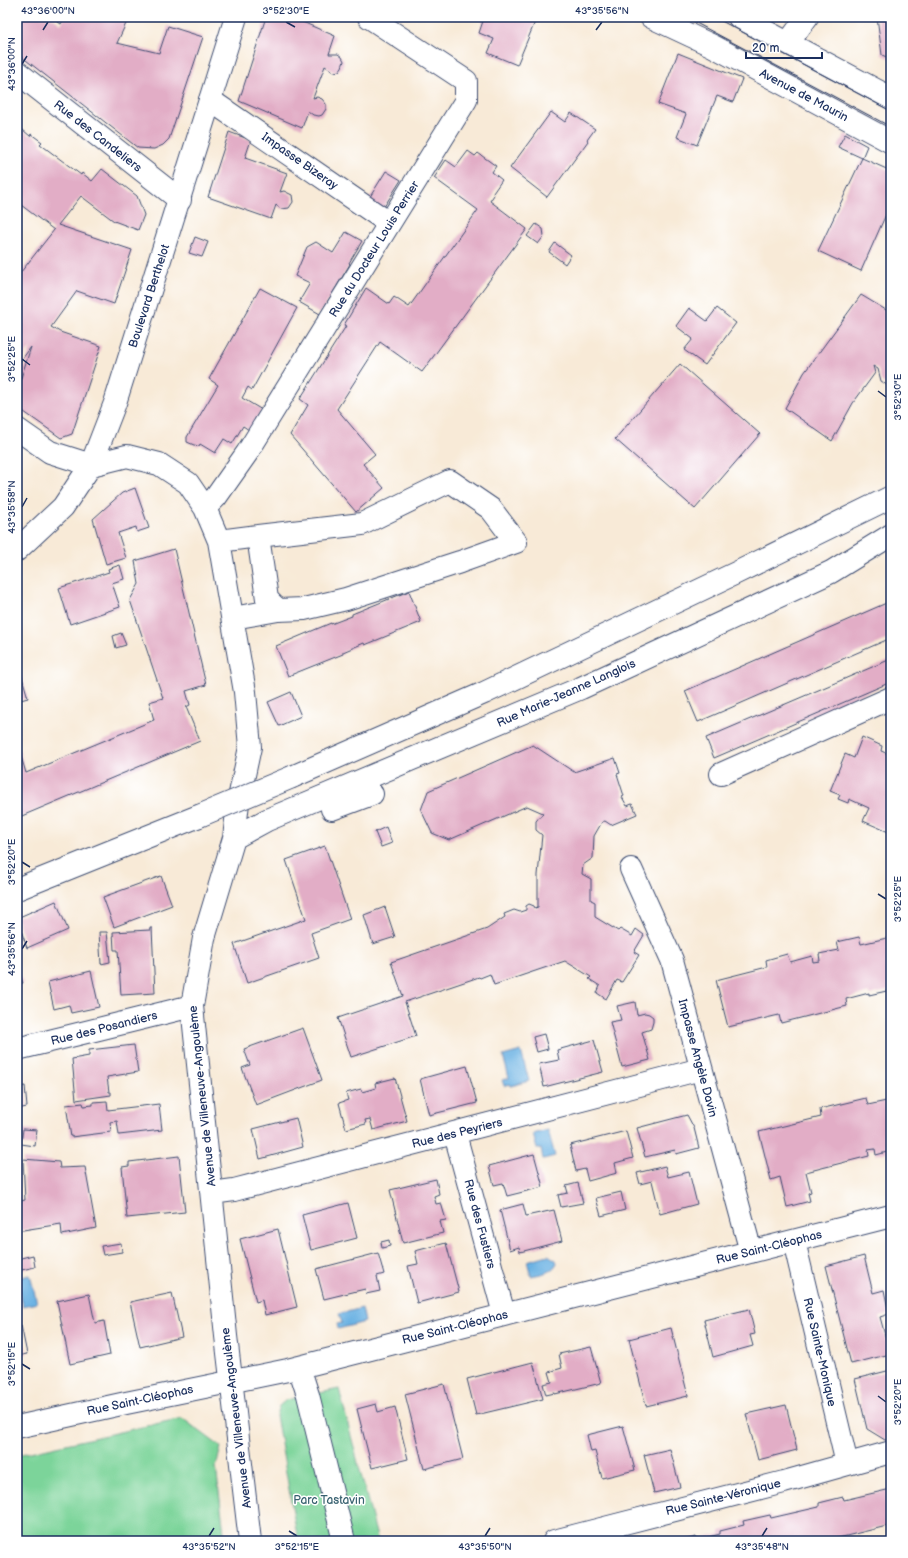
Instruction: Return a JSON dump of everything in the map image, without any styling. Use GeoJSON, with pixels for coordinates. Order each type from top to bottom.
{"type":"FeatureCollection","features":[{"type":"Feature","properties":{"kind":"street","name":"Boulevard Berthelot"},"geometry":{"type":"LineString","coordinates":[[17,550],[63,507],[92,465],[114,403],[180,200],[236,17]]}},
{"type":"Feature","properties":{"kind":"street","name":"Rue du Docteur Louis Perrier"},"geometry":{"type":"LineString","coordinates":[[205,508],[216,497],[247,453],[466,100],[466,81],[369,17]]}},
{"type":"Feature","properties":{"kind":"street","name":"Avenue de Maurin"},"geometry":{"type":"LineString","coordinates":[[651,17],[713,46],[891,142]]}},
{"type":"Feature","properties":{"kind":"street"},"geometry":{"type":"LineString","coordinates":[[740,17],[891,98]]}},
{"type":"Feature","properties":{"kind":"street"},"geometry":{"type":"LineString","coordinates":[[788,43],[807,17]]}},
{"type":"Feature","properties":{"kind":"street","name":"Rue des Candeliers"},"geometry":{"type":"LineString","coordinates":[[17,72],[180,200]]}},
{"type":"Feature","properties":{"kind":"street","name":"Impasse Bizeray"},"geometry":{"type":"LineString","coordinates":[[210,100],[389,223]]}},
{"type":"Feature","properties":{"kind":"street"},"geometry":{"type":"LineString","coordinates":[[17,429],[50,452],[92,465]]}},
{"type":"Feature","properties":{"kind":"street","name":"Avenue de Villeneuve-Angoulème"},"geometry":{"type":"LineString","coordinates":[[92,465],[127,456],[159,464],[188,483],[205,508],[220,541],[245,692],[250,747],[238,803],[234,838],[204,938],[192,1006],[226,1336],[250,1541]]}},
{"type":"Feature","properties":{"kind":"street"},"geometry":{"type":"LineString","coordinates":[[220,541],[362,524],[450,481],[492,509],[516,542],[346,599],[304,609],[278,610],[233,618]]}},
{"type":"Feature","properties":{"kind":"street"},"geometry":{"type":"LineString","coordinates":[[17,889],[292,777],[484,693],[743,570],[891,497]]}},
{"type":"Feature","properties":{"kind":"street","name":"Rue Marie-Jeanne Langlois"},"geometry":{"type":"LineString","coordinates":[[234,838],[267,820],[581,688],[831,572],[891,535]]}},
{"type":"Feature","properties":{"kind":"street"},"geometry":{"type":"LineString","coordinates":[[258,536],[267,599],[278,610]]}},
{"type":"Feature","properties":{"kind":"street"},"geometry":{"type":"LineString","coordinates":[[721,774],[891,698]]}},
{"type":"Feature","properties":{"kind":"street"},"geometry":{"type":"LineString","coordinates":[[291,811],[299,821],[372,794]]}},
{"type":"Feature","properties":{"kind":"street","name":"Impasse Angèle Davin"},"geometry":{"type":"LineString","coordinates":[[631,869],[672,960],[750,1252]]}},
{"type":"Feature","properties":{"kind":"street","name":"Rue des Posandiers"},"geometry":{"type":"LineString","coordinates":[[17,1050],[192,1006]]}},
{"type":"Feature","properties":{"kind":"street","name":"Rue des Peyriers"},"geometry":{"type":"LineString","coordinates":[[212,1193],[234,1190],[455,1134],[701,1069]]}},
{"type":"Feature","properties":{"kind":"street","name":"Rue des Fustiers"},"geometry":{"type":"LineString","coordinates":[[455,1134],[504,1314]]}},
{"type":"Feature","properties":{"kind":"street","name":"Rue Saint-Cléophas"},"geometry":{"type":"LineString","coordinates":[[17,1427],[299,1367],[891,1216]]}},
{"type":"Feature","properties":{"kind":"street","name":"Rue Sainte-Monique"},"geometry":{"type":"LineString","coordinates":[[794,1241],[847,1464]]}},
{"type":"Feature","properties":{"kind":"street"},"geometry":{"type":"LineString","coordinates":[[299,1367],[308,1395],[344,1541]]}},
{"type":"Feature","properties":{"kind":"street","name":"Rue Sainte-Véronique"},"geometry":{"type":"LineString","coordinates":[[554,1541],[784,1482],[891,1452]]}},
{"type":"Feature","properties":{"kind":"green space","name":"Parc Tastavin"},"geometry":{"type":"Polygon","coordinates":[[[339,1389],[378,1541],[298,1541],[276,1415],[279,1406],[286,1400],[339,1389]]]}},
{"type":"Feature","properties":{"kind":"green space"},"geometry":{"type":"Polygon","coordinates":[[[182,1418],[221,1447],[216,1467],[225,1541],[17,1541],[17,1455],[182,1418]]]}},
{"type":"Feature","properties":{"kind":"water"},"geometry":{"type":"Polygon","coordinates":[[[521,1051],[529,1081],[511,1086],[510,1084],[504,1086],[502,1080],[509,1078],[503,1056],[521,1051]]]}},
{"type":"Feature","properties":{"kind":"water"},"geometry":{"type":"Polygon","coordinates":[[[548,1130],[555,1156],[543,1159],[541,1149],[537,1149],[533,1134],[548,1130]]]}},
{"type":"Feature","properties":{"kind":"water"},"geometry":{"type":"Polygon","coordinates":[[[548,1255],[556,1260],[557,1263],[555,1266],[539,1275],[531,1276],[527,1261],[548,1255]]]}},
{"type":"Feature","properties":{"kind":"water"},"geometry":{"type":"Polygon","coordinates":[[[30,1275],[37,1303],[23,1306],[17,1278],[30,1275]]]}},
{"type":"Feature","properties":{"kind":"water"},"geometry":{"type":"Polygon","coordinates":[[[362,1308],[365,1322],[338,1329],[337,1324],[342,1323],[339,1314],[362,1308]]]}},
{"type":"Feature","properties":{"kind":"building"},"geometry":{"type":"Polygon","coordinates":[[[17,17],[51,17],[61,24],[65,17],[129,17],[117,43],[159,53],[168,26],[203,37],[169,139],[163,145],[154,149],[138,148],[17,53],[17,17]]]}},
{"type":"Feature","properties":{"kind":"building"},"geometry":{"type":"Polygon","coordinates":[[[266,17],[291,17],[335,36],[329,54],[338,54],[344,61],[339,71],[334,72],[325,66],[313,98],[317,97],[322,99],[326,104],[326,109],[322,115],[319,116],[313,115],[308,111],[302,128],[239,101],[266,17]]]}},
{"type":"Feature","properties":{"kind":"building"},"geometry":{"type":"Polygon","coordinates":[[[483,17],[537,17],[517,65],[488,53],[494,39],[479,33],[483,17]]]}},
{"type":"Feature","properties":{"kind":"building"},"geometry":{"type":"Polygon","coordinates":[[[877,17],[891,17],[891,59],[882,55],[877,17]]]}},
{"type":"Feature","properties":{"kind":"building"},"geometry":{"type":"Polygon","coordinates":[[[678,53],[742,79],[733,102],[717,96],[697,145],[677,137],[686,114],[658,104],[678,53]]]}},
{"type":"Feature","properties":{"kind":"building"},"geometry":{"type":"Polygon","coordinates":[[[551,112],[565,122],[571,113],[595,129],[587,140],[588,141],[547,197],[510,168],[551,112]]]}},
{"type":"Feature","properties":{"kind":"building"},"geometry":{"type":"Polygon","coordinates":[[[17,125],[30,136],[31,134],[42,142],[40,144],[81,175],[82,173],[92,181],[102,169],[137,196],[144,215],[138,230],[114,221],[81,196],[58,225],[132,250],[114,304],[77,291],[51,327],[60,332],[101,346],[72,434],[61,438],[17,407],[17,379],[20,381],[31,347],[17,366],[17,277],[54,230],[17,202],[17,125]]]}},
{"type":"Feature","properties":{"kind":"building"},"geometry":{"type":"Polygon","coordinates":[[[229,132],[251,140],[245,158],[287,173],[280,192],[284,191],[292,195],[293,202],[289,208],[281,209],[276,205],[271,219],[208,197],[229,132]]]}},
{"type":"Feature","properties":{"kind":"building"},"geometry":{"type":"Polygon","coordinates":[[[845,134],[867,146],[862,158],[838,147],[845,134]]]}},
{"type":"Feature","properties":{"kind":"building"},"geometry":{"type":"Polygon","coordinates":[[[468,151],[475,156],[478,153],[496,166],[492,172],[502,180],[493,193],[494,195],[490,201],[527,229],[422,372],[380,342],[337,409],[375,454],[363,464],[384,488],[356,512],[290,435],[308,405],[300,399],[346,326],[344,325],[366,288],[389,304],[394,297],[409,307],[478,210],[434,178],[446,160],[456,167],[468,151]]]}},
{"type":"Feature","properties":{"kind":"building"},"geometry":{"type":"Polygon","coordinates":[[[862,158],[891,171],[891,203],[861,271],[818,251],[862,158]]]}},
{"type":"Feature","properties":{"kind":"building"},"geometry":{"type":"Polygon","coordinates":[[[386,171],[401,180],[382,210],[368,200],[386,171]]]}},
{"type":"Feature","properties":{"kind":"building"},"geometry":{"type":"Polygon","coordinates":[[[536,224],[543,229],[544,236],[538,244],[527,236],[536,224]]]}},
{"type":"Feature","properties":{"kind":"building"},"geometry":{"type":"Polygon","coordinates":[[[346,232],[362,241],[320,314],[299,302],[310,283],[295,276],[307,247],[316,242],[333,253],[346,232]]]}},
{"type":"Feature","properties":{"kind":"building"},"geometry":{"type":"Polygon","coordinates":[[[195,237],[208,242],[202,257],[189,253],[195,237]]]}},
{"type":"Feature","properties":{"kind":"building"},"geometry":{"type":"Polygon","coordinates":[[[555,243],[571,255],[565,264],[549,252],[555,243]]]}},
{"type":"Feature","properties":{"kind":"building"},"geometry":{"type":"Polygon","coordinates":[[[260,288],[297,308],[252,390],[248,387],[242,398],[262,410],[249,430],[243,426],[232,444],[224,439],[215,453],[200,444],[199,446],[187,442],[187,437],[218,385],[209,379],[260,288]]]}},
{"type":"Feature","properties":{"kind":"building"},"geometry":{"type":"Polygon","coordinates":[[[861,295],[891,313],[891,388],[881,381],[878,369],[873,366],[875,373],[853,403],[832,441],[785,408],[804,373],[861,295]]]}},
{"type":"Feature","properties":{"kind":"building"},"geometry":{"type":"Polygon","coordinates":[[[689,308],[707,321],[717,308],[736,323],[705,365],[684,350],[693,339],[676,326],[689,308]]]}},
{"type":"Feature","properties":{"kind":"building"},"geometry":{"type":"Polygon","coordinates":[[[680,364],[760,434],[695,509],[615,439],[680,364]]]}},
{"type":"Feature","properties":{"kind":"building"},"geometry":{"type":"Polygon","coordinates":[[[135,488],[149,528],[137,532],[136,527],[118,533],[126,558],[106,564],[93,519],[122,493],[135,488]]]}},
{"type":"Feature","properties":{"kind":"building"},"geometry":{"type":"Polygon","coordinates":[[[174,549],[206,685],[186,691],[190,705],[186,707],[200,741],[17,818],[17,743],[26,773],[154,720],[149,702],[163,698],[130,600],[139,584],[135,561],[174,549]]]}},
{"type":"Feature","properties":{"kind":"building"},"geometry":{"type":"Polygon","coordinates":[[[120,565],[124,579],[112,583],[120,607],[70,624],[59,588],[109,572],[108,569],[120,565]]]}},
{"type":"Feature","properties":{"kind":"building"},"geometry":{"type":"Polygon","coordinates":[[[409,591],[421,622],[365,645],[364,643],[343,652],[343,654],[288,676],[276,646],[352,616],[352,614],[409,591]]]}},
{"type":"Feature","properties":{"kind":"building"},"geometry":{"type":"Polygon","coordinates":[[[891,601],[891,638],[698,722],[685,691],[891,601]]]}},
{"type":"Feature","properties":{"kind":"building"},"geometry":{"type":"Polygon","coordinates":[[[121,633],[126,645],[116,648],[113,636],[121,633]]]}},
{"type":"Feature","properties":{"kind":"building"},"geometry":{"type":"Polygon","coordinates":[[[891,659],[891,682],[714,758],[706,738],[891,659]]]}},
{"type":"Feature","properties":{"kind":"building"},"geometry":{"type":"Polygon","coordinates":[[[17,660],[28,698],[17,701],[17,660]]]}},
{"type":"Feature","properties":{"kind":"building"},"geometry":{"type":"Polygon","coordinates":[[[291,692],[301,716],[279,726],[268,702],[291,692]]]}},
{"type":"Feature","properties":{"kind":"building"},"geometry":{"type":"Polygon","coordinates":[[[862,737],[882,746],[881,751],[891,755],[891,833],[863,821],[869,808],[849,799],[848,803],[838,799],[840,795],[830,791],[845,754],[854,758],[862,737]]]}},
{"type":"Feature","properties":{"kind":"building"},"geometry":{"type":"Polygon","coordinates":[[[533,745],[574,772],[615,758],[620,773],[617,774],[624,796],[622,797],[627,806],[632,804],[637,814],[611,825],[605,821],[602,822],[594,836],[593,858],[583,865],[582,874],[591,879],[591,900],[595,902],[595,917],[618,931],[620,929],[632,936],[636,929],[644,935],[634,952],[639,955],[622,982],[617,980],[606,999],[597,993],[600,986],[589,979],[591,977],[565,961],[494,985],[490,974],[405,1002],[416,1036],[351,1057],[338,1018],[403,996],[391,962],[487,929],[505,917],[504,914],[514,910],[520,912],[526,910],[526,906],[529,904],[535,908],[538,907],[538,875],[542,835],[536,830],[536,821],[543,813],[527,806],[449,840],[432,833],[421,810],[428,791],[533,745]]]}},
{"type":"Feature","properties":{"kind":"building"},"geometry":{"type":"Polygon","coordinates":[[[386,827],[392,843],[381,847],[375,832],[386,827]]]}},
{"type":"Feature","properties":{"kind":"building"},"geometry":{"type":"Polygon","coordinates":[[[325,846],[350,919],[311,933],[319,958],[247,983],[234,944],[306,919],[286,860],[325,846]]]}},
{"type":"Feature","properties":{"kind":"building"},"geometry":{"type":"Polygon","coordinates":[[[161,876],[172,905],[114,927],[103,897],[161,876]]]}},
{"type":"Feature","properties":{"kind":"building"},"geometry":{"type":"Polygon","coordinates":[[[56,901],[68,930],[27,948],[17,918],[56,901]]]}},
{"type":"Feature","properties":{"kind":"building"},"geometry":{"type":"Polygon","coordinates":[[[385,907],[395,937],[373,944],[364,915],[385,907]]]}},
{"type":"Feature","properties":{"kind":"building"},"geometry":{"type":"Polygon","coordinates":[[[150,928],[152,928],[155,993],[121,995],[118,950],[114,950],[113,932],[150,930],[150,928]]]}},
{"type":"Feature","properties":{"kind":"building"},"geometry":{"type":"Polygon","coordinates":[[[99,932],[107,932],[110,962],[101,964],[99,932]]]}},
{"type":"Feature","properties":{"kind":"building"},"geometry":{"type":"Polygon","coordinates":[[[859,937],[861,944],[891,937],[891,990],[869,995],[869,993],[846,999],[847,1006],[781,1023],[779,1015],[728,1027],[716,980],[767,967],[766,960],[787,954],[790,962],[812,956],[813,962],[820,961],[819,954],[839,950],[837,942],[859,937]]]}},
{"type":"Feature","properties":{"kind":"building"},"geometry":{"type":"Polygon","coordinates":[[[17,969],[23,983],[17,985],[17,969]]]}},
{"type":"Feature","properties":{"kind":"building"},"geometry":{"type":"Polygon","coordinates":[[[91,971],[99,1007],[71,1013],[69,1005],[54,1009],[48,982],[91,971]]]}},
{"type":"Feature","properties":{"kind":"building"},"geometry":{"type":"Polygon","coordinates":[[[635,1002],[637,1015],[645,1013],[653,1017],[651,1029],[642,1032],[650,1060],[622,1067],[610,1022],[621,1020],[617,1006],[635,1002]]]}},
{"type":"Feature","properties":{"kind":"building"},"geometry":{"type":"Polygon","coordinates":[[[303,1028],[322,1080],[256,1105],[242,1068],[250,1065],[244,1049],[303,1028]]]}},
{"type":"Feature","properties":{"kind":"building"},"geometry":{"type":"Polygon","coordinates":[[[544,1034],[548,1049],[537,1052],[533,1037],[544,1034]]]}},
{"type":"Feature","properties":{"kind":"building"},"geometry":{"type":"Polygon","coordinates":[[[594,1040],[603,1072],[544,1087],[539,1064],[559,1060],[557,1050],[594,1040]]]}},
{"type":"Feature","properties":{"kind":"building"},"geometry":{"type":"Polygon","coordinates":[[[134,1045],[138,1072],[107,1077],[109,1092],[111,1092],[111,1095],[76,1100],[72,1059],[89,1056],[89,1050],[134,1045]]]}},
{"type":"Feature","properties":{"kind":"building"},"geometry":{"type":"Polygon","coordinates":[[[467,1066],[477,1103],[429,1115],[420,1079],[467,1066]]]}},
{"type":"Feature","properties":{"kind":"building"},"geometry":{"type":"Polygon","coordinates":[[[395,1078],[407,1121],[373,1130],[370,1119],[365,1120],[366,1124],[346,1129],[339,1103],[348,1100],[346,1093],[361,1089],[362,1092],[376,1088],[375,1083],[395,1078]]]}},
{"type":"Feature","properties":{"kind":"building"},"geometry":{"type":"Polygon","coordinates":[[[25,1086],[27,1107],[17,1109],[17,1087],[25,1086]]]}},
{"type":"Feature","properties":{"kind":"building"},"geometry":{"type":"Polygon","coordinates":[[[866,1098],[868,1105],[891,1100],[891,1159],[889,1159],[887,1152],[876,1155],[875,1149],[868,1150],[869,1156],[806,1172],[811,1192],[808,1193],[810,1201],[787,1207],[780,1177],[771,1180],[759,1132],[821,1117],[820,1109],[866,1098]]]}},
{"type":"Feature","properties":{"kind":"building"},"geometry":{"type":"Polygon","coordinates":[[[107,1101],[108,1110],[159,1104],[162,1130],[119,1135],[117,1121],[110,1122],[111,1132],[71,1137],[66,1105],[83,1103],[84,1106],[93,1105],[93,1102],[107,1101]]]}},
{"type":"Feature","properties":{"kind":"building"},"geometry":{"type":"Polygon","coordinates":[[[687,1115],[694,1128],[699,1148],[676,1154],[675,1150],[645,1157],[637,1128],[687,1115]]]}},
{"type":"Feature","properties":{"kind":"building"},"geometry":{"type":"Polygon","coordinates":[[[296,1118],[303,1147],[260,1159],[253,1129],[296,1118]]]}},
{"type":"Feature","properties":{"kind":"building"},"geometry":{"type":"Polygon","coordinates":[[[23,1129],[37,1130],[35,1146],[21,1144],[23,1129]]]}},
{"type":"Feature","properties":{"kind":"building"},"geometry":{"type":"Polygon","coordinates":[[[626,1131],[633,1158],[615,1163],[617,1173],[588,1181],[585,1169],[576,1171],[570,1145],[626,1131]]]}},
{"type":"Feature","properties":{"kind":"building"},"geometry":{"type":"Polygon","coordinates":[[[534,1154],[543,1187],[507,1196],[503,1183],[494,1185],[489,1166],[534,1154]]]}},
{"type":"Feature","properties":{"kind":"building"},"geometry":{"type":"Polygon","coordinates":[[[179,1156],[185,1212],[127,1218],[122,1167],[129,1166],[129,1162],[179,1156]]]}},
{"type":"Feature","properties":{"kind":"building"},"geometry":{"type":"Polygon","coordinates":[[[23,1159],[59,1162],[60,1168],[85,1167],[96,1228],[62,1235],[61,1224],[17,1231],[17,1202],[25,1200],[23,1159]]]}},
{"type":"Feature","properties":{"kind":"building"},"geometry":{"type":"Polygon","coordinates":[[[665,1166],[668,1177],[689,1172],[697,1204],[660,1214],[652,1181],[640,1184],[637,1173],[665,1166]]]}},
{"type":"Feature","properties":{"kind":"building"},"geometry":{"type":"Polygon","coordinates":[[[436,1179],[439,1194],[434,1196],[436,1204],[441,1203],[446,1220],[440,1221],[443,1233],[403,1243],[390,1190],[436,1179]]]}},
{"type":"Feature","properties":{"kind":"building"},"geometry":{"type":"Polygon","coordinates":[[[578,1183],[583,1203],[561,1207],[558,1195],[568,1193],[566,1186],[578,1183]]]}},
{"type":"Feature","properties":{"kind":"building"},"geometry":{"type":"Polygon","coordinates":[[[621,1192],[625,1210],[601,1216],[596,1198],[621,1192]]]}},
{"type":"Feature","properties":{"kind":"building"},"geometry":{"type":"Polygon","coordinates":[[[348,1203],[357,1238],[311,1250],[302,1215],[348,1203]]]}},
{"type":"Feature","properties":{"kind":"building"},"geometry":{"type":"Polygon","coordinates":[[[523,1204],[526,1216],[554,1210],[562,1241],[520,1252],[519,1247],[510,1250],[500,1210],[523,1204]]]}},
{"type":"Feature","properties":{"kind":"building"},"geometry":{"type":"Polygon","coordinates":[[[278,1229],[297,1307],[265,1315],[262,1300],[256,1302],[240,1239],[278,1229]]]}},
{"type":"Feature","properties":{"kind":"building"},"geometry":{"type":"Polygon","coordinates":[[[389,1240],[390,1246],[382,1248],[381,1242],[389,1240]]]}},
{"type":"Feature","properties":{"kind":"building"},"geometry":{"type":"Polygon","coordinates":[[[121,1243],[122,1252],[103,1255],[101,1246],[121,1243]]]}},
{"type":"Feature","properties":{"kind":"building"},"geometry":{"type":"Polygon","coordinates":[[[446,1243],[459,1292],[417,1303],[408,1266],[418,1264],[415,1251],[446,1243]]]}},
{"type":"Feature","properties":{"kind":"building"},"geometry":{"type":"Polygon","coordinates":[[[378,1253],[384,1274],[377,1276],[380,1291],[366,1294],[365,1289],[324,1299],[316,1269],[378,1253]]]}},
{"type":"Feature","properties":{"kind":"building"},"geometry":{"type":"Polygon","coordinates":[[[33,1255],[35,1267],[17,1271],[17,1259],[33,1255]]]}},
{"type":"Feature","properties":{"kind":"building"},"geometry":{"type":"Polygon","coordinates":[[[864,1256],[873,1293],[884,1290],[889,1314],[880,1317],[890,1354],[851,1364],[826,1266],[864,1256]]]}},
{"type":"Feature","properties":{"kind":"building"},"geometry":{"type":"Polygon","coordinates":[[[172,1293],[182,1337],[140,1347],[130,1302],[172,1293]]]}},
{"type":"Feature","properties":{"kind":"building"},"geometry":{"type":"Polygon","coordinates":[[[89,1294],[95,1323],[104,1321],[110,1355],[70,1364],[57,1301],[89,1294]]]}},
{"type":"Feature","properties":{"kind":"building"},"geometry":{"type":"Polygon","coordinates":[[[749,1309],[755,1334],[750,1335],[753,1346],[713,1357],[704,1320],[749,1309]]]}},
{"type":"Feature","properties":{"kind":"building"},"geometry":{"type":"Polygon","coordinates":[[[17,1325],[21,1325],[27,1354],[17,1356],[17,1325]]]}},
{"type":"Feature","properties":{"kind":"building"},"geometry":{"type":"Polygon","coordinates":[[[671,1328],[688,1396],[646,1406],[629,1339],[671,1328]]]}},
{"type":"Feature","properties":{"kind":"building"},"geometry":{"type":"Polygon","coordinates":[[[591,1347],[601,1383],[546,1395],[543,1384],[552,1382],[549,1372],[562,1368],[559,1354],[591,1347]]]}},
{"type":"Feature","properties":{"kind":"building"},"geometry":{"type":"Polygon","coordinates":[[[533,1362],[543,1399],[476,1415],[467,1379],[533,1362]]]}},
{"type":"Feature","properties":{"kind":"building"},"geometry":{"type":"Polygon","coordinates":[[[891,1370],[891,1439],[885,1440],[867,1429],[855,1379],[891,1370]]]}},
{"type":"Feature","properties":{"kind":"building"},"geometry":{"type":"Polygon","coordinates":[[[444,1384],[463,1459],[424,1469],[405,1394],[444,1384]]]}},
{"type":"Feature","properties":{"kind":"building"},"geometry":{"type":"Polygon","coordinates":[[[376,1404],[378,1412],[395,1407],[408,1459],[372,1468],[357,1409],[376,1404]]]}},
{"type":"Feature","properties":{"kind":"building"},"geometry":{"type":"Polygon","coordinates":[[[786,1405],[797,1450],[758,1460],[746,1414],[786,1405]]]}},
{"type":"Feature","properties":{"kind":"building"},"geometry":{"type":"Polygon","coordinates":[[[623,1426],[635,1470],[602,1478],[595,1451],[591,1452],[587,1435],[623,1426]]]}},
{"type":"Feature","properties":{"kind":"building"},"geometry":{"type":"Polygon","coordinates":[[[670,1449],[680,1487],[654,1493],[644,1455],[670,1449]]]}},
{"type":"Feature","properties":{"kind":"building"},"geometry":{"type":"Polygon","coordinates":[[[891,1489],[891,1525],[826,1541],[682,1541],[696,1537],[697,1540],[720,1534],[720,1531],[744,1525],[743,1521],[770,1515],[771,1518],[819,1507],[819,1503],[843,1497],[844,1500],[891,1489]]]}},
{"type":"Feature","properties":{"kind":"tram line"},"geometry":{"type":"LineString","coordinates":[[685,17],[891,127]]}},
{"type":"Feature","properties":{"kind":"tram line"},"geometry":{"type":"LineString","coordinates":[[714,17],[891,111]]}}]}
